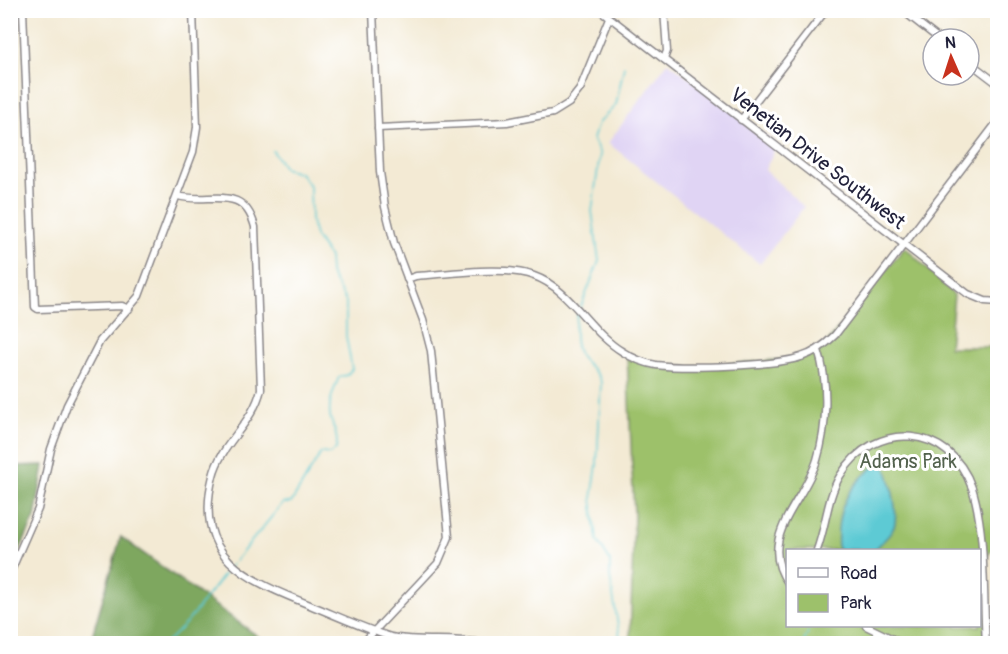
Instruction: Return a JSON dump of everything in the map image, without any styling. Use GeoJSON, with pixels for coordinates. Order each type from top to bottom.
{"type":"FeatureCollection","features":[{"type":"Feature","properties":{"kind":"street"},"geometry":{"type":"LineString","coordinates":[[23,10],[35,307],[38,309],[122,306],[129,309]]}},
{"type":"Feature","properties":{"kind":"street"},"geometry":{"type":"LineString","coordinates":[[10,573],[38,509],[51,449],[67,405],[100,341],[129,309],[149,274],[193,152],[197,127],[193,10]]}},
{"type":"Feature","properties":{"kind":"street"},"geometry":{"type":"LineString","coordinates":[[362,644],[438,563],[446,550],[449,537],[431,351],[423,320],[407,279],[385,207],[378,129],[373,10]]}},
{"type":"Feature","properties":{"kind":"street","name":"Venetian Drive Southwest"},"geometry":{"type":"LineString","coordinates":[[600,10],[968,294],[985,301],[998,302]]}},
{"type":"Feature","properties":{"kind":"street"},"geometry":{"type":"LineString","coordinates":[[664,10],[667,51],[664,59]]}},
{"type":"Feature","properties":{"kind":"street"},"geometry":{"type":"LineString","coordinates":[[741,120],[826,10]]}},
{"type":"Feature","properties":{"kind":"street"},"geometry":{"type":"LineString","coordinates":[[902,10],[924,27]]}},
{"type":"Feature","properties":{"kind":"street"},"geometry":{"type":"LineString","coordinates":[[378,129],[507,122],[554,113],[569,103],[580,89],[609,18]]}},
{"type":"Feature","properties":{"kind":"street"},"geometry":{"type":"LineString","coordinates":[[981,71],[998,84]]}},
{"type":"Feature","properties":{"kind":"street"},"geometry":{"type":"LineString","coordinates":[[407,279],[416,276],[507,271],[533,275],[558,290],[615,347],[635,359],[656,365],[685,367],[780,362],[801,358],[818,350],[835,335],[998,121]]}},
{"type":"Feature","properties":{"kind":"street"},"geometry":{"type":"LineString","coordinates":[[178,196],[234,199],[248,210],[255,227],[261,389],[253,413],[224,452],[213,476],[210,517],[217,544],[230,563],[249,579],[373,631],[408,640],[462,640],[486,644]]}},
{"type":"Feature","properties":{"kind":"street"},"geometry":{"type":"LineString","coordinates":[[786,580],[780,570],[776,544],[782,525],[811,477],[821,446],[825,408],[822,362],[818,350]]}},
{"type":"Feature","properties":{"kind":"street"},"geometry":{"type":"LineString","coordinates":[[817,549],[834,490],[848,465],[878,441],[901,436],[922,439],[938,445],[952,455],[964,470],[976,505],[979,549]]}},
{"type":"Feature","properties":{"kind":"street"},"geometry":{"type":"LineString","coordinates":[[981,574],[986,643],[998,638]]}},
{"type":"Feature","properties":{"kind":"street"},"geometry":{"type":"LineString","coordinates":[[868,627],[903,644]]}},
{"type":"Feature","properties":{"kind":"street"},"geometry":{"type":"LineString","coordinates":[[574,644],[583,644]]}},
{"type":"Feature","properties":{"kind":"shaded area"},"geometry":{"type":"Polygon","coordinates":[[[668,62],[777,144],[765,170],[804,207],[760,264],[608,143],[668,62]]]}},
{"type":"Feature","properties":{"kind":"green space","name":"Adams Park"},"geometry":{"type":"Polygon","coordinates":[[[905,247],[954,295],[949,347],[997,347],[998,542],[983,561],[987,643],[630,643],[634,515],[627,354],[650,366],[680,368],[798,358],[821,350],[905,247]]]}},
{"type":"Feature","properties":{"kind":"green space"},"geometry":{"type":"Polygon","coordinates":[[[44,465],[35,518],[11,568],[11,466],[44,465]]]}},
{"type":"Feature","properties":{"kind":"green space"},"geometry":{"type":"Polygon","coordinates":[[[121,537],[267,643],[90,643],[121,537]]]}},
{"type":"Feature","properties":{"kind":"water"},"geometry":{"type":"Polygon","coordinates":[[[883,463],[886,468],[893,495],[895,523],[893,529],[875,549],[838,549],[839,519],[845,501],[863,476],[883,463]]]}},
{"type":"Feature","properties":{"kind":"waterway"},"geometry":{"type":"LineString","coordinates":[[580,309],[599,261],[592,211],[600,154],[593,139],[598,123],[616,105],[624,66]]}},
{"type":"Feature","properties":{"kind":"waterway"},"geometry":{"type":"LineString","coordinates":[[235,561],[283,503],[291,503],[321,453],[330,454],[336,449],[336,436],[330,416],[331,401],[339,377],[347,375],[352,369],[346,336],[346,302],[330,273],[329,257],[315,236],[311,220],[310,186],[300,173],[284,168],[273,151]]}},
{"type":"Feature","properties":{"kind":"waterway"},"geometry":{"type":"LineString","coordinates":[[578,313],[576,347],[601,382],[597,465],[592,498],[597,540],[610,561],[610,577],[621,644]]}},
{"type":"Feature","properties":{"kind":"waterway"},"geometry":{"type":"LineString","coordinates":[[165,644],[188,621],[232,564]]}},
{"type":"Feature","properties":{"kind":"waterway"},"geometry":{"type":"LineString","coordinates":[[803,644],[808,632]]}}]}
